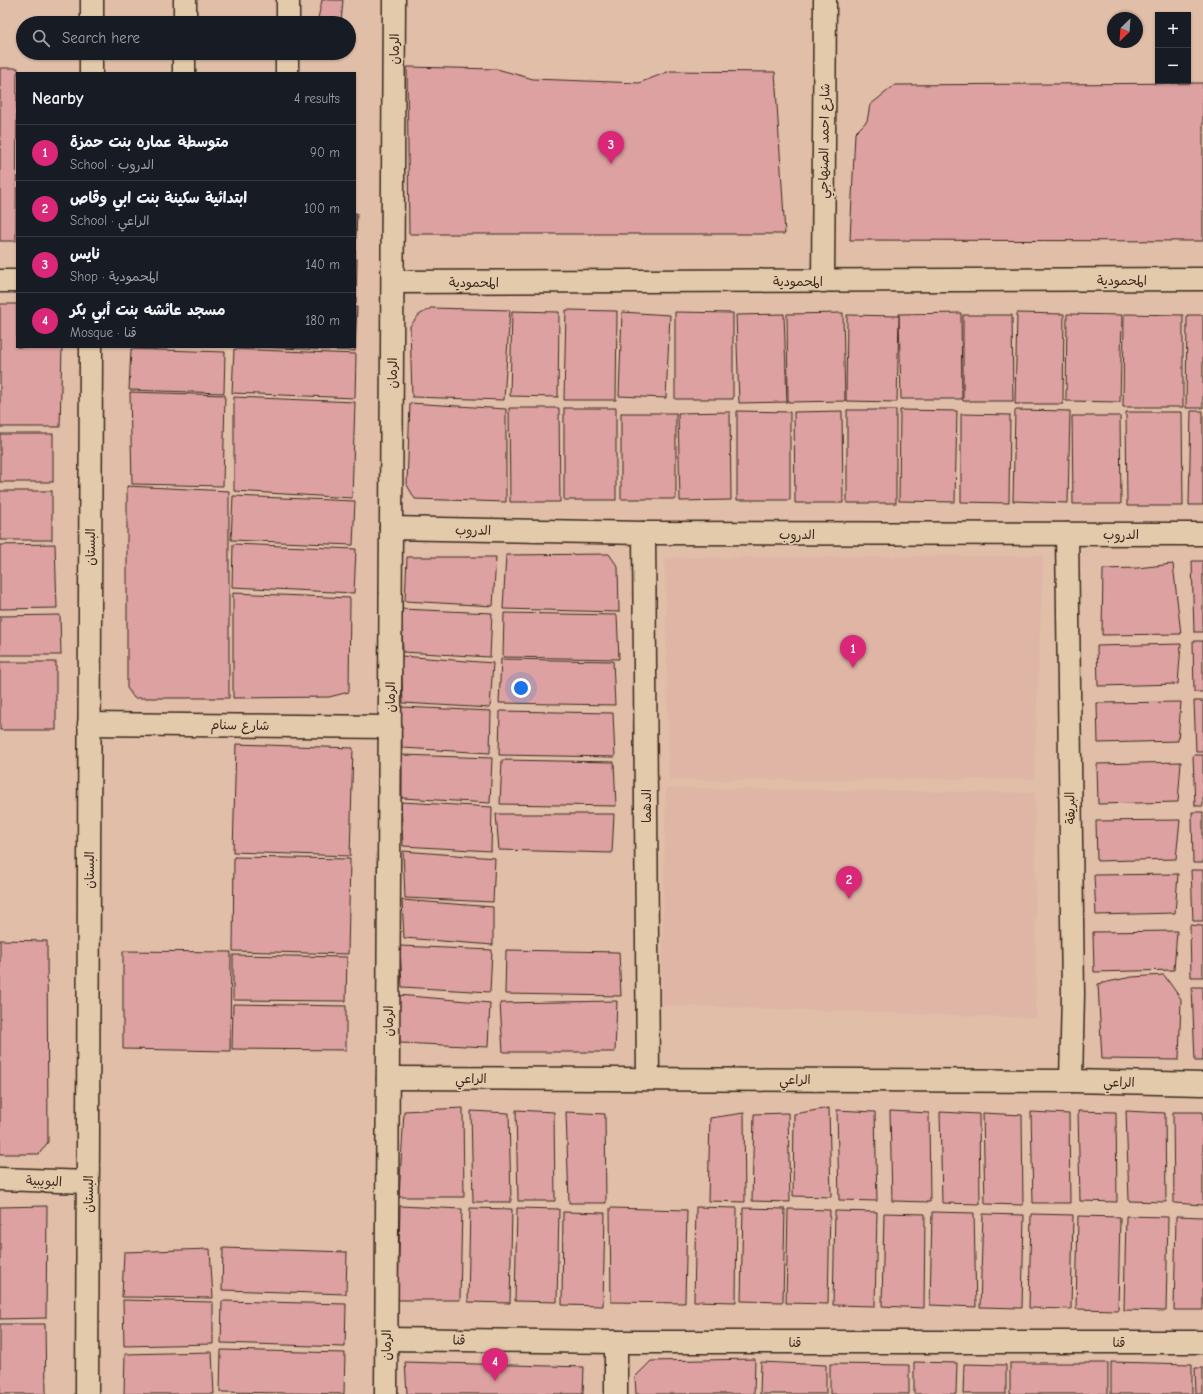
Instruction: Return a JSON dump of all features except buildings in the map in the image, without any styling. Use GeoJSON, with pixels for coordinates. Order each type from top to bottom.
{"type":"FeatureCollection","features":[{"type":"Feature","properties":{"kind":"street"},"geometry":{"type":"LineString","coordinates":[[92,0],[92,16]]}},
{"type":"Feature","properties":{"kind":"street"},"geometry":{"type":"LineString","coordinates":[[184,16],[185,0]]}},
{"type":"Feature","properties":{"kind":"street"},"geometry":{"type":"LineString","coordinates":[[288,0],[288,16]]}},
{"type":"Feature","properties":{"kind":"street","name":"الرمان"},"geometry":{"type":"LineString","coordinates":[[386,1394],[394,0]]}},
{"type":"Feature","properties":{"kind":"street","name":"شارع احمد الصنهاجي"},"geometry":{"type":"LineString","coordinates":[[823,281],[825,0]]}},
{"type":"Feature","properties":{"kind":"street"},"geometry":{"type":"LineString","coordinates":[[91,72],[92,60]]}},
{"type":"Feature","properties":{"kind":"street"},"geometry":{"type":"LineString","coordinates":[[184,60],[184,72]]}},
{"type":"Feature","properties":{"kind":"street"},"geometry":{"type":"LineString","coordinates":[[287,60],[287,72]]}},
{"type":"Feature","properties":{"kind":"street","name":"المحمودية"},"geometry":{"type":"LineString","coordinates":[[393,282],[1203,279]]}},
{"type":"Feature","properties":{"kind":"street"},"geometry":{"type":"LineString","coordinates":[[0,281],[16,281]]}},
{"type":"Feature","properties":{"kind":"street","name":"البستان"},"geometry":{"type":"LineString","coordinates":[[87,1394],[91,348]]}},
{"type":"Feature","properties":{"kind":"street","name":"الدروب"},"geometry":{"type":"LineString","coordinates":[[391,528],[644,534],[1203,534]]}},
{"type":"Feature","properties":{"kind":"street","name":"الدهما"},"geometry":{"type":"LineString","coordinates":[[644,534],[648,1078]]}},
{"type":"Feature","properties":{"kind":"street","name":"البريقة"},"geometry":{"type":"LineString","coordinates":[[1067,534],[1073,994],[1071,1081]]}},
{"type":"Feature","properties":{"kind":"street","name":"شارع سنام"},"geometry":{"type":"LineString","coordinates":[[89,724],[390,727]]}},
{"type":"Feature","properties":{"kind":"street","name":"الراعي"},"geometry":{"type":"LineString","coordinates":[[388,1078],[1071,1081],[1203,1084]]}},
{"type":"Feature","properties":{"kind":"street","name":"البويبية"},"geometry":{"type":"LineString","coordinates":[[0,1179],[88,1182]]}},
{"type":"Feature","properties":{"kind":"street","name":"قنا"},"geometry":{"type":"LineString","coordinates":[[386,1340],[616,1342],[1203,1342]]}},
{"type":"Feature","properties":{"kind":"street"},"geometry":{"type":"LineString","coordinates":[[616,1342],[616,1394]]}},
{"type":"Feature","properties":{"kind":"shaded area"},"geometry":{"type":"Polygon","coordinates":[[[1043,556],[1034,779],[669,780],[665,558],[1043,556]]]}},
{"type":"Feature","properties":{"kind":"shaded area"},"geometry":{"type":"Polygon","coordinates":[[[666,788],[1035,793],[1036,1018],[661,1005],[666,788]]]}},
{"type":"Feature","properties":{"kind":"place","name":"نايس"},"geometry":{"type":"Point","coordinates":[611,164]}},
{"type":"Feature","properties":{"kind":"place","name":"متوسطة عماره بنت حمزة"},"geometry":{"type":"Point","coordinates":[853,668]}},
{"type":"Feature","properties":{"kind":"place","name":"ابتدائية سكينة بنت ابي وقاص"},"geometry":{"type":"Point","coordinates":[849,899]}},
{"type":"Feature","properties":{"kind":"place","name":"مسجد عائشه بنت أبي بكر"},"geometry":{"type":"Point","coordinates":[495,1381]}}]}
